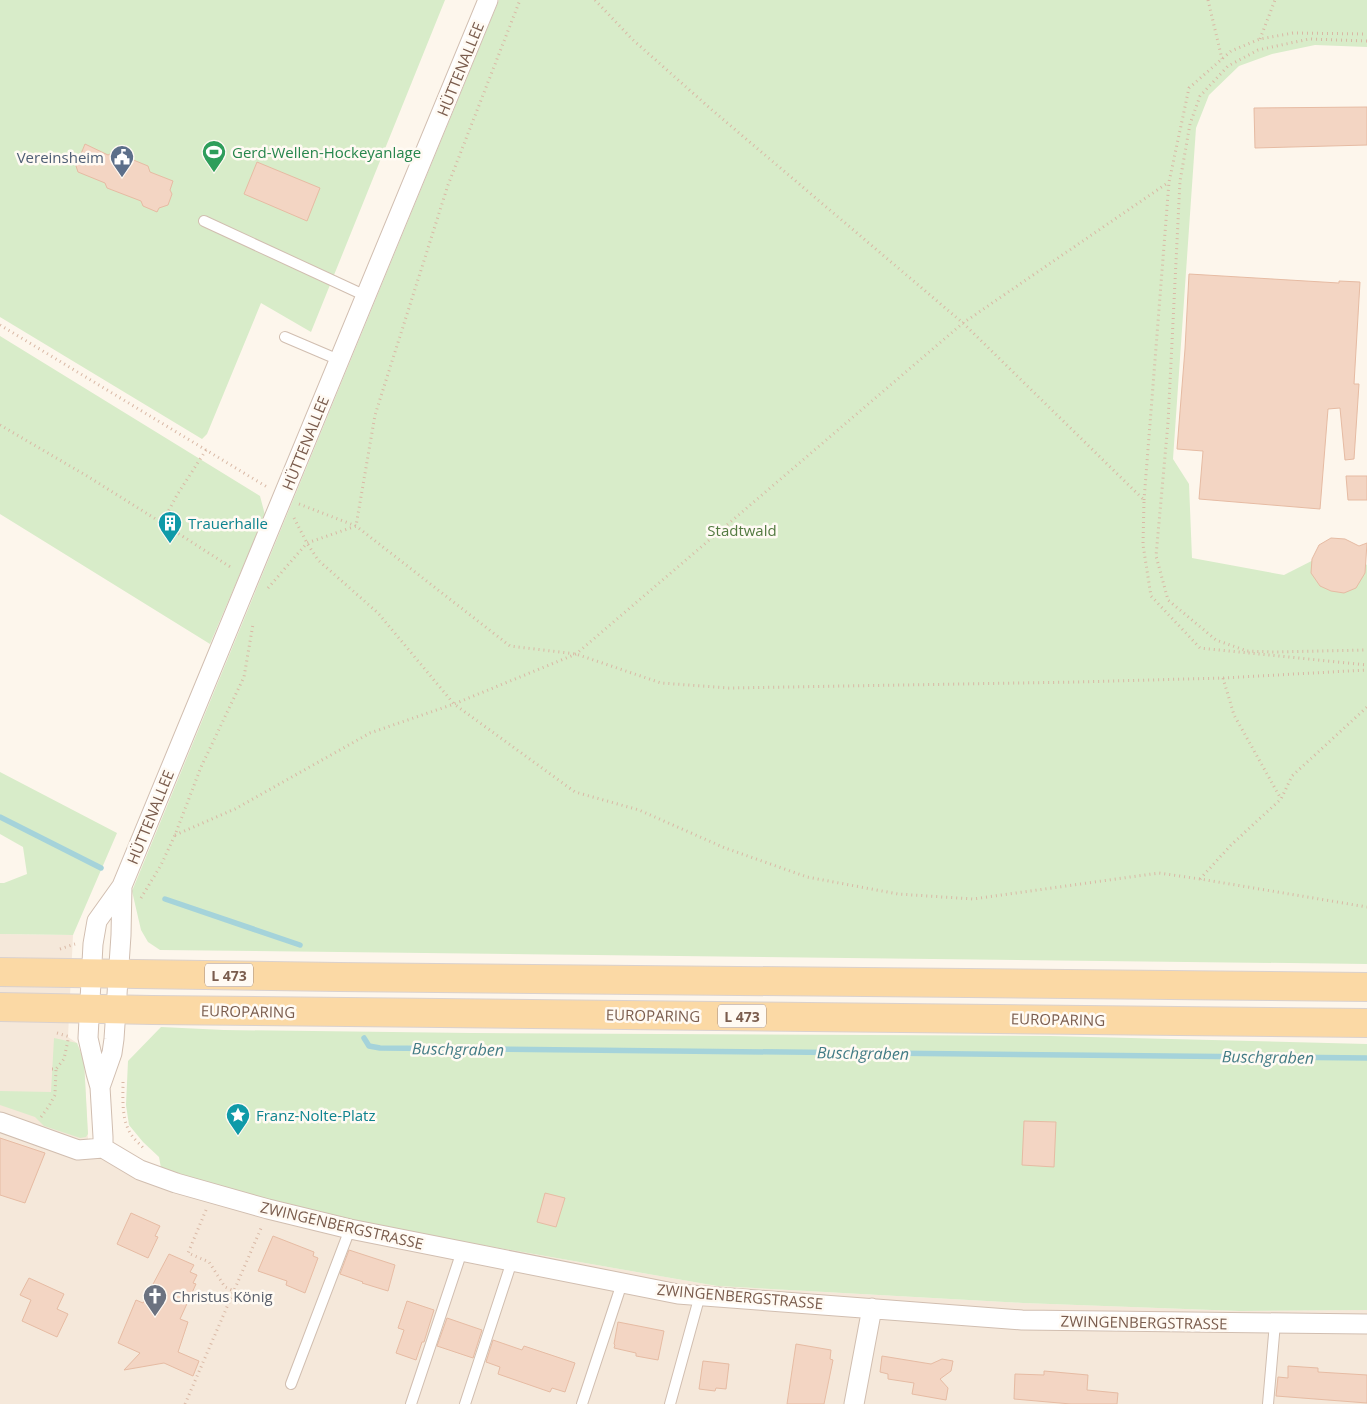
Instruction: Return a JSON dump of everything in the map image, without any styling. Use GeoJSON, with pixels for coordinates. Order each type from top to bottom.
{"type":"FeatureCollection","features":[{"type":"Feature","properties":{"kind":"main road","name":"L 473"},"geometry":{"type":"LineString","coordinates":[[0,972],[1367,987]]}},
{"type":"Feature","properties":{"kind":"main road","name":"EUROPARING"},"geometry":{"type":"LineString","coordinates":[[0,1007],[1367,1023]]}},
{"type":"Feature","properties":{"kind":"street","name":"HÜTTENALLEE"},"geometry":{"type":"LineString","coordinates":[[90,1009],[93,944],[97,921],[122,886],[488,0]]}},
{"type":"Feature","properties":{"kind":"street","name":"HÜTTENALLEE"},"geometry":{"type":"LineString","coordinates":[[119,973],[122,886]]}},
{"type":"Feature","properties":{"kind":"street"},"geometry":{"type":"LineString","coordinates":[[100,1087],[112,1053],[119,973]]}},
{"type":"Feature","properties":{"kind":"street"},"geometry":{"type":"LineString","coordinates":[[0,1122],[78,1150],[103,1148],[104,1137],[100,1087],[88,1038],[90,1009]]}},
{"type":"Feature","properties":{"kind":"street","name":"ZWINGENBERGSTRASSE"},"geometry":{"type":"LineString","coordinates":[[103,1148],[140,1170],[154,1175],[212,1193],[350,1229],[678,1294],[1022,1320],[1367,1324]]}},
{"type":"Feature","properties":{"kind":"street"},"geometry":{"type":"LineString","coordinates":[[854,1404],[872,1308]]}},
{"type":"Feature","properties":{"kind":"lane"},"geometry":{"type":"LineString","coordinates":[[204,221],[366,296]]}},
{"type":"Feature","properties":{"kind":"lane"},"geometry":{"type":"LineString","coordinates":[[285,336],[339,360]]}},
{"type":"Feature","properties":{"kind":"lane"},"geometry":{"type":"LineString","coordinates":[[291,1384],[350,1229]]}},
{"type":"Feature","properties":{"kind":"lane"},"geometry":{"type":"LineString","coordinates":[[411,1404],[462,1251]]}},
{"type":"Feature","properties":{"kind":"lane"},"geometry":{"type":"LineString","coordinates":[[464,1404],[512,1261]]}},
{"type":"Feature","properties":{"kind":"lane"},"geometry":{"type":"LineString","coordinates":[[582,1404],[622,1283]]}},
{"type":"Feature","properties":{"kind":"lane"},"geometry":{"type":"LineString","coordinates":[[670,1404],[700,1295]]}},
{"type":"Feature","properties":{"kind":"lane"},"geometry":{"type":"LineString","coordinates":[[1268,1404],[1275,1323]]}},
{"type":"Feature","properties":{"kind":"path"},"geometry":{"type":"LineString","coordinates":[[356,526],[375,414],[448,185],[520,0]]}},
{"type":"Feature","properties":{"kind":"path"},"geometry":{"type":"LineString","coordinates":[[596,0],[632,39],[712,110],[963,323],[1144,500]]}},
{"type":"Feature","properties":{"kind":"path"},"geometry":{"type":"LineString","coordinates":[[1208,0],[1222,59]]}},
{"type":"Feature","properties":{"kind":"path"},"geometry":{"type":"LineString","coordinates":[[1260,39],[1275,0]]}},
{"type":"Feature","properties":{"kind":"path"},"geometry":{"type":"LineString","coordinates":[[1367,34],[1293,33],[1260,39],[1231,51],[1190,88],[1168,182],[1144,500],[1143,545],[1151,596],[1200,648],[1367,665]]}},
{"type":"Feature","properties":{"kind":"path"},"geometry":{"type":"LineString","coordinates":[[1367,41],[1309,39],[1258,50],[1228,66],[1200,96],[1190,124],[1180,181],[1168,423],[1156,556],[1168,600],[1216,640],[1247,651],[1367,650]]}},
{"type":"Feature","properties":{"kind":"path"},"geometry":{"type":"LineString","coordinates":[[175,835],[236,809],[370,733],[454,704],[576,654],[963,323],[1168,182]]}},
{"type":"Feature","properties":{"kind":"path"},"geometry":{"type":"LineString","coordinates":[[0,326],[283,497],[356,526],[510,646],[576,654],[661,683],[729,688],[1223,678],[1367,670]]}},
{"type":"Feature","properties":{"kind":"path"},"geometry":{"type":"LineString","coordinates":[[0,425],[87,476],[232,568],[250,574]]}},
{"type":"Feature","properties":{"kind":"path"},"geometry":{"type":"LineString","coordinates":[[162,523],[177,495],[206,450]]}},
{"type":"Feature","properties":{"kind":"path"},"geometry":{"type":"LineString","coordinates":[[265,595],[269,586],[307,543],[356,526]]}},
{"type":"Feature","properties":{"kind":"path"},"geometry":{"type":"LineString","coordinates":[[307,543],[318,560],[378,613],[454,704],[575,792],[639,810],[725,848],[807,877],[898,894],[973,899],[1159,873],[1200,878],[1367,907]]}},
{"type":"Feature","properties":{"kind":"path"},"geometry":{"type":"LineString","coordinates":[[139,902],[162,865],[201,767],[244,677],[253,622]]}},
{"type":"Feature","properties":{"kind":"path"},"geometry":{"type":"LineString","coordinates":[[1223,678],[1234,715],[1281,799]]}},
{"type":"Feature","properties":{"kind":"path"},"geometry":{"type":"LineString","coordinates":[[1200,878],[1231,845],[1281,799],[1292,776],[1367,707]]}},
{"type":"Feature","properties":{"kind":"path"},"geometry":{"type":"LineString","coordinates":[[59,949],[77,944],[93,944]]}},
{"type":"Feature","properties":{"kind":"path"},"geometry":{"type":"LineString","coordinates":[[34,1134],[39,1119],[55,1095],[54,1069],[64,1059],[68,1037]]}},
{"type":"Feature","properties":{"kind":"path"},"geometry":{"type":"LineString","coordinates":[[124,1073],[123,1094],[126,1124],[132,1136],[153,1157],[156,1164],[154,1175]]}},
{"type":"Feature","properties":{"kind":"path"},"geometry":{"type":"LineString","coordinates":[[212,1193],[188,1253],[209,1262],[225,1287],[234,1291]]}},
{"type":"Feature","properties":{"kind":"path"},"geometry":{"type":"LineString","coordinates":[[185,1404],[268,1208]]}},
{"type":"Feature","properties":{"kind":"shaded area"},"geometry":{"type":"Polygon","coordinates":[[[0,934],[73,935],[68,1037],[77,1043],[84,1061],[88,1140],[161,1168],[258,1198],[384,1228],[717,1286],[1023,1303],[1239,1311],[1367,1310],[1367,1404],[0,1404],[0,934]]]}},
{"type":"Feature","properties":{"kind":"green space","name":"Gerd-Wellen-Hockeyanlage"},"geometry":{"type":"Polygon","coordinates":[[[0,0],[445,0],[311,332],[261,303],[207,434],[202,439],[0,317],[0,0]]]}},
{"type":"Feature","properties":{"kind":"green space","name":"Stadtwald"},"geometry":{"type":"Polygon","coordinates":[[[499,0],[1367,0],[1367,47],[1315,45],[1272,54],[1239,66],[1209,95],[1196,128],[1173,459],[1189,484],[1192,558],[1284,575],[1341,546],[1367,565],[1367,964],[160,950],[148,942],[141,930],[132,891],[499,0]]]}},
{"type":"Feature","properties":{"kind":"green space"},"geometry":{"type":"Polygon","coordinates":[[[0,336],[260,496],[265,515],[210,644],[0,514],[0,336]]]}},
{"type":"Feature","properties":{"kind":"green space"},"geometry":{"type":"Polygon","coordinates":[[[0,772],[117,833],[73,935],[0,934],[0,883],[27,874],[23,847],[0,834],[0,772]]]}},
{"type":"Feature","properties":{"kind":"green space"},"geometry":{"type":"Polygon","coordinates":[[[161,1027],[224,1030],[471,1033],[1050,1036],[1367,1044],[1367,1310],[1239,1311],[1023,1303],[717,1286],[384,1228],[258,1198],[161,1168],[159,1157],[129,1125],[126,1105],[128,1061],[161,1027]]]}},
{"type":"Feature","properties":{"kind":"green space"},"geometry":{"type":"Polygon","coordinates":[[[54,1038],[77,1043],[84,1061],[88,1134],[86,1137],[80,1138],[44,1126],[35,1117],[0,1105],[0,1091],[51,1092],[54,1038]]]}},
{"type":"Feature","properties":{"kind":"building"},"geometry":{"type":"Polygon","coordinates":[[[1367,107],[1367,145],[1255,148],[1254,108],[1367,107]]]}},
{"type":"Feature","properties":{"kind":"building","name":"Vereinsheim"},"geometry":{"type":"Polygon","coordinates":[[[85,144],[108,155],[114,152],[148,166],[150,172],[173,181],[170,190],[172,194],[168,205],[159,208],[157,212],[143,206],[141,201],[107,188],[105,183],[78,172],[76,166],[85,144]]]}},
{"type":"Feature","properties":{"kind":"building"},"geometry":{"type":"Polygon","coordinates":[[[257,162],[320,188],[307,221],[244,194],[257,162]]]}},
{"type":"Feature","properties":{"kind":"building"},"geometry":{"type":"Polygon","coordinates":[[[1189,274],[1339,283],[1339,281],[1360,282],[1354,384],[1359,384],[1354,459],[1345,460],[1340,408],[1328,409],[1320,509],[1199,499],[1203,451],[1177,449],[1189,274]]]}},
{"type":"Feature","properties":{"kind":"building"},"geometry":{"type":"Polygon","coordinates":[[[1346,476],[1367,476],[1367,500],[1348,500],[1346,476]]]}},
{"type":"Feature","properties":{"kind":"building"},"geometry":{"type":"Polygon","coordinates":[[[1331,538],[1345,539],[1359,546],[1367,543],[1365,573],[1356,588],[1344,593],[1331,591],[1320,586],[1311,573],[1312,559],[1319,545],[1331,538]]]}},
{"type":"Feature","properties":{"kind":"building"},"geometry":{"type":"Polygon","coordinates":[[[1024,1121],[1056,1122],[1054,1167],[1022,1165],[1024,1121]]]}},
{"type":"Feature","properties":{"kind":"building"},"geometry":{"type":"Polygon","coordinates":[[[0,1138],[45,1153],[25,1203],[0,1195],[0,1138]]]}},
{"type":"Feature","properties":{"kind":"building"},"geometry":{"type":"Polygon","coordinates":[[[545,1193],[565,1198],[556,1227],[537,1222],[545,1193]]]}},
{"type":"Feature","properties":{"kind":"building"},"geometry":{"type":"Polygon","coordinates":[[[131,1213],[160,1226],[155,1236],[158,1237],[148,1258],[117,1244],[131,1213]]]}},
{"type":"Feature","properties":{"kind":"building"},"geometry":{"type":"Polygon","coordinates":[[[273,1236],[314,1252],[313,1256],[318,1258],[305,1293],[286,1285],[287,1281],[258,1271],[273,1236]]]}},
{"type":"Feature","properties":{"kind":"building"},"geometry":{"type":"Polygon","coordinates":[[[349,1250],[395,1265],[388,1291],[340,1274],[349,1250]]]}},
{"type":"Feature","properties":{"kind":"building","name":"Christus König"},"geometry":{"type":"Polygon","coordinates":[[[169,1254],[194,1265],[190,1272],[197,1275],[193,1283],[196,1284],[180,1319],[188,1322],[178,1352],[199,1361],[193,1376],[164,1363],[124,1370],[140,1353],[118,1343],[136,1300],[143,1303],[169,1254]]]}},
{"type":"Feature","properties":{"kind":"building"},"geometry":{"type":"Polygon","coordinates":[[[29,1278],[64,1294],[57,1309],[68,1314],[57,1337],[22,1321],[31,1300],[20,1295],[29,1278]]]}},
{"type":"Feature","properties":{"kind":"building"},"geometry":{"type":"Polygon","coordinates":[[[407,1301],[434,1310],[416,1360],[396,1353],[404,1330],[398,1328],[407,1301]]]}},
{"type":"Feature","properties":{"kind":"building"},"geometry":{"type":"Polygon","coordinates":[[[447,1318],[482,1330],[473,1358],[437,1346],[447,1318]]]}},
{"type":"Feature","properties":{"kind":"building"},"geometry":{"type":"Polygon","coordinates":[[[618,1322],[664,1331],[658,1360],[636,1356],[636,1353],[614,1348],[618,1322]]]}},
{"type":"Feature","properties":{"kind":"building"},"geometry":{"type":"Polygon","coordinates":[[[493,1340],[522,1350],[524,1346],[575,1363],[565,1392],[552,1388],[550,1392],[498,1374],[500,1367],[486,1362],[493,1340]]]}},
{"type":"Feature","properties":{"kind":"building"},"geometry":{"type":"Polygon","coordinates":[[[796,1344],[831,1350],[830,1359],[833,1360],[824,1404],[787,1404],[796,1344]]]}},
{"type":"Feature","properties":{"kind":"building"},"geometry":{"type":"Polygon","coordinates":[[[882,1356],[931,1364],[942,1359],[953,1361],[951,1371],[940,1379],[948,1388],[946,1400],[912,1394],[914,1383],[888,1379],[888,1374],[880,1372],[882,1356]]]}},
{"type":"Feature","properties":{"kind":"building"},"geometry":{"type":"Polygon","coordinates":[[[703,1361],[729,1364],[726,1389],[716,1388],[715,1391],[699,1389],[703,1361]]]}},
{"type":"Feature","properties":{"kind":"building"},"geometry":{"type":"Polygon","coordinates":[[[1288,1366],[1318,1368],[1318,1372],[1367,1375],[1367,1403],[1276,1396],[1278,1377],[1288,1378],[1288,1366]]]}},
{"type":"Feature","properties":{"kind":"building"},"geometry":{"type":"Polygon","coordinates":[[[1044,1371],[1088,1375],[1087,1390],[1118,1393],[1117,1404],[1071,1404],[1014,1399],[1015,1374],[1044,1375],[1044,1371]]]}},
{"type":"Feature","properties":{"kind":"waterway","name":"Buschgraben"},"geometry":{"type":"LineString","coordinates":[[0,817],[101,868]]}},
{"type":"Feature","properties":{"kind":"waterway","name":"Buschgraben"},"geometry":{"type":"LineString","coordinates":[[165,899],[300,945]]}},
{"type":"Feature","properties":{"kind":"waterway","name":"Buschgraben"},"geometry":{"type":"LineString","coordinates":[[364,1038],[369,1046],[380,1048],[1367,1058]]}},
{"type":"Feature","properties":{"kind":"place","name":"Gerd-Wellen-Hockeyanlage"},"geometry":{"type":"Point","coordinates":[214,173]}},
{"type":"Feature","properties":{"kind":"place","name":"Vereinsheim"},"geometry":{"type":"Point","coordinates":[122,178]}},
{"type":"Feature","properties":{"kind":"place","name":"Trauerhalle"},"geometry":{"type":"Point","coordinates":[170,544]}},
{"type":"Feature","properties":{"kind":"place","name":"Franz-Nolte-Platz"},"geometry":{"type":"Point","coordinates":[238,1136]}},
{"type":"Feature","properties":{"kind":"place","name":"Christus König"},"geometry":{"type":"Point","coordinates":[155,1317]}}]}
